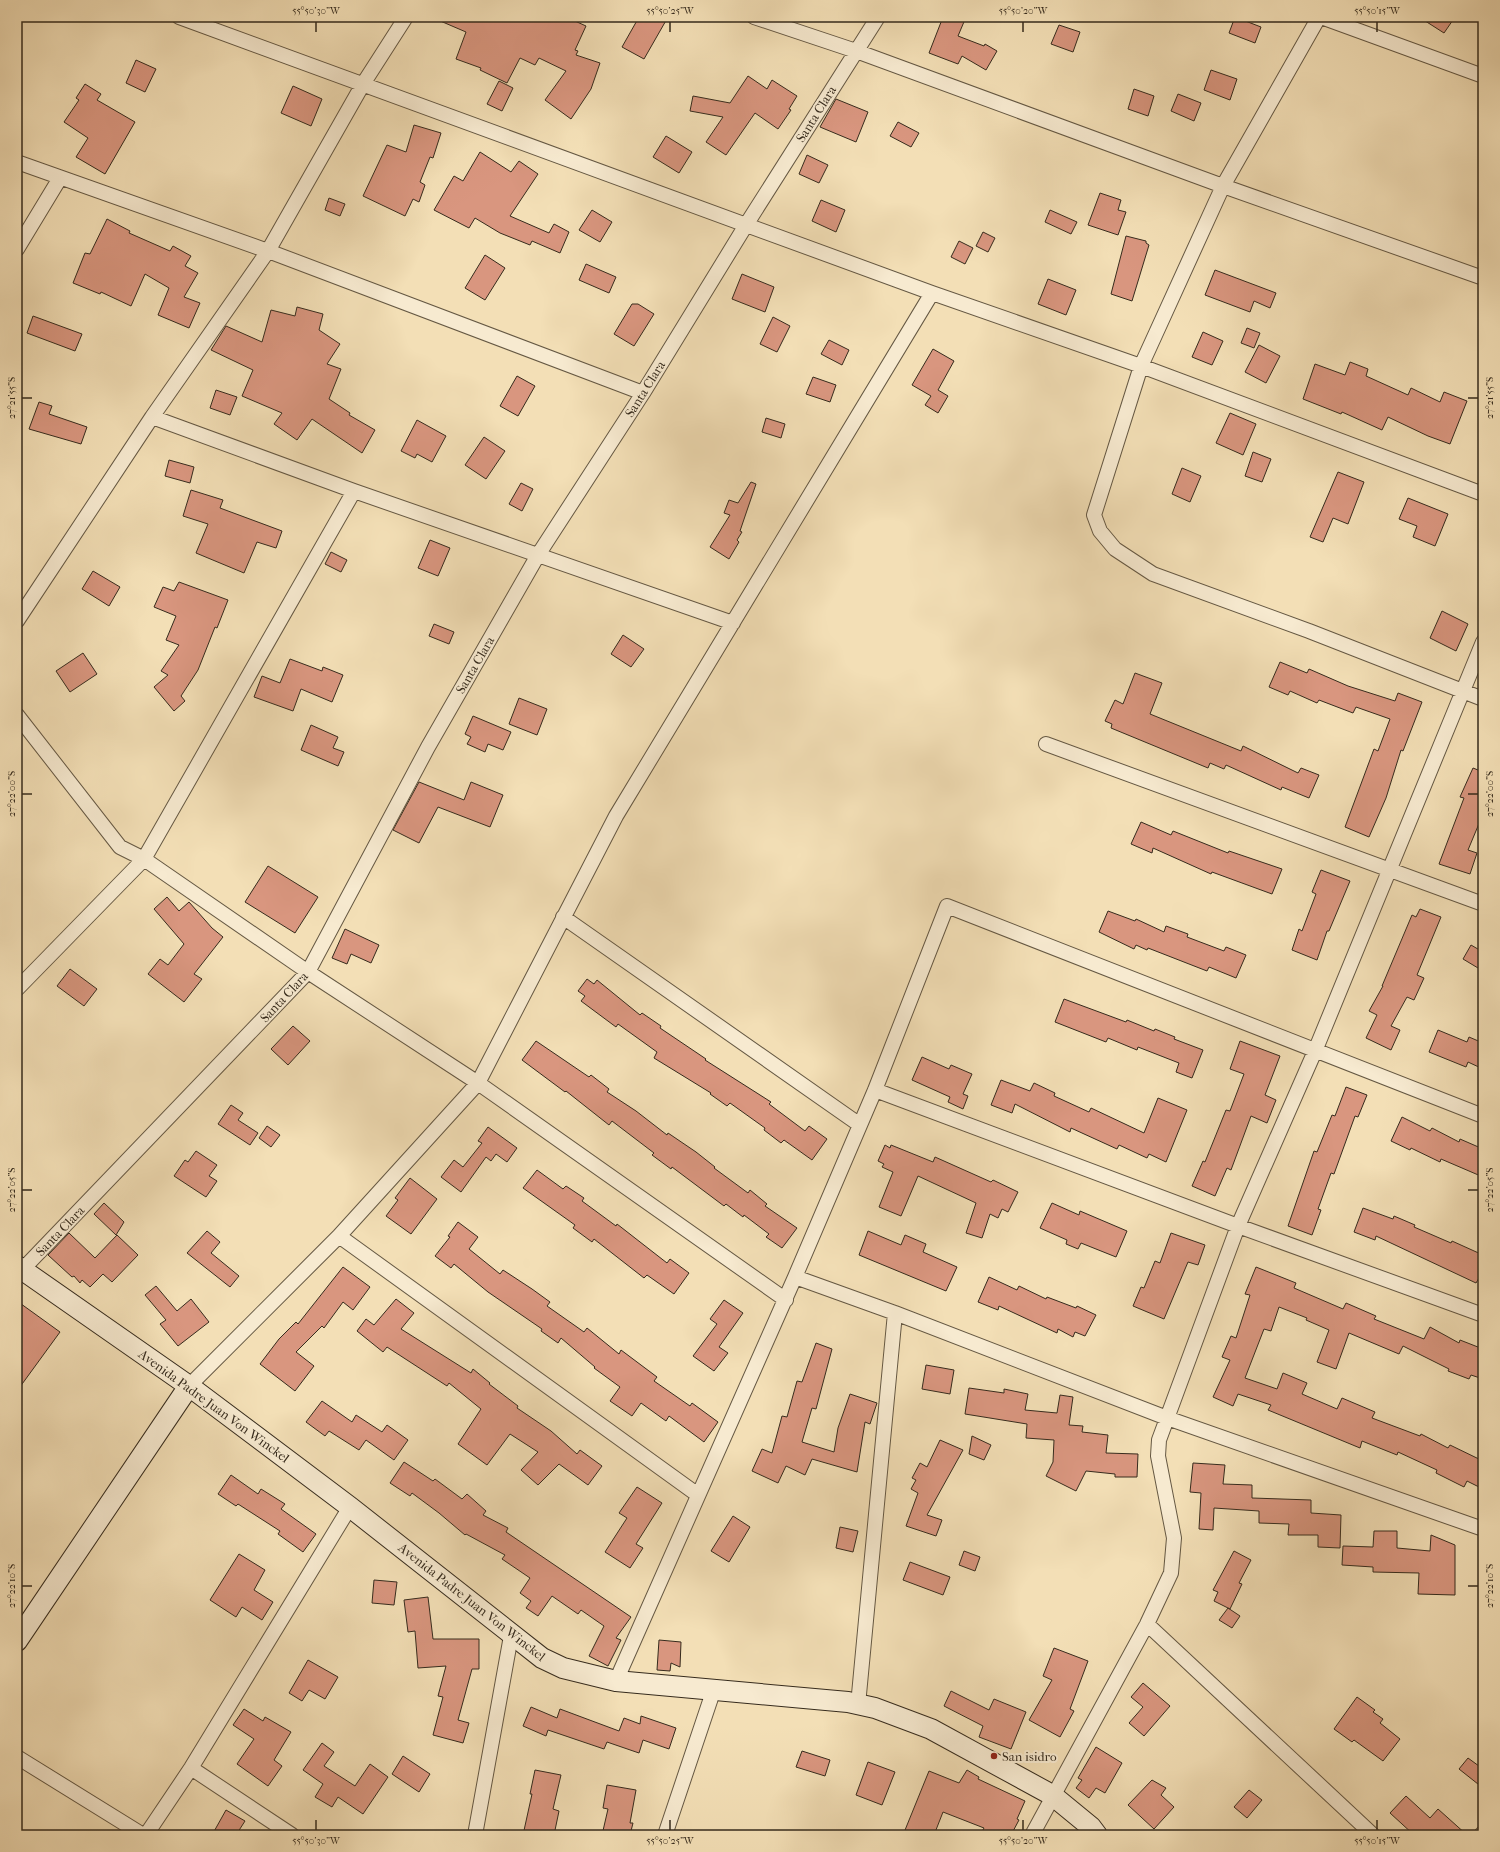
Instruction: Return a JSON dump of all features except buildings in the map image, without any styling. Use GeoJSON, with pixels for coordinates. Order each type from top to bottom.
{"type":"FeatureCollection","features":[{"type":"Feature","properties":{"kind":"main road","name":"Avenida Padre Juan Von Winckel"},"geometry":{"type":"LineString","coordinates":[[20,1268],[189,1386],[350,1507],[511,1636],[542,1658],[563,1668],[616,1681],[714,1689],[875,1708],[931,1729],[1052,1795],[1091,1827],[1097,1835]]}},
{"type":"Feature","properties":{"kind":"main road"},"geometry":{"type":"LineString","coordinates":[[17,1641],[189,1386]]}},
{"type":"Feature","properties":{"kind":"street"},"geometry":{"type":"LineString","coordinates":[[180,17],[932,293],[1142,366],[1483,494]]}},
{"type":"Feature","properties":{"kind":"street"},"geometry":{"type":"LineString","coordinates":[[17,621],[152,417],[268,251],[363,84],[406,17]]}},
{"type":"Feature","properties":{"kind":"street"},"geometry":{"type":"LineString","coordinates":[[754,17],[856,51],[1223,186],[1483,278]]}},
{"type":"Feature","properties":{"kind":"street","name":"Santa Clara"},"geometry":{"type":"LineString","coordinates":[[20,1268],[308,972],[428,747],[538,555],[643,393],[746,225],[878,17]]}},
{"type":"Feature","properties":{"kind":"street"},"geometry":{"type":"LineString","coordinates":[[1483,76],[1320,17],[1223,186],[1142,366],[1094,514],[1100,531],[1115,549],[1153,574],[1309,631],[1461,692],[1483,699]]}},
{"type":"Feature","properties":{"kind":"street"},"geometry":{"type":"LineString","coordinates":[[17,162],[268,251],[643,393]]}},
{"type":"Feature","properties":{"kind":"street"},"geometry":{"type":"LineString","coordinates":[[17,250],[60,178]]}},
{"type":"Feature","properties":{"kind":"street"},"geometry":{"type":"LineString","coordinates":[[189,1386],[339,1236],[478,1083],[616,816],[932,293]]}},
{"type":"Feature","properties":{"kind":"street"},"geometry":{"type":"LineString","coordinates":[[152,417],[354,491],[733,623]]}},
{"type":"Feature","properties":{"kind":"street"},"geometry":{"type":"LineString","coordinates":[[17,989],[144,859],[354,491]]}},
{"type":"Feature","properties":{"kind":"street"},"geometry":{"type":"LineString","coordinates":[[1032,1835],[1052,1795],[1147,1624],[1171,1573],[1174,1555],[1174,1538],[1158,1456],[1159,1440],[1238,1226],[1314,1051],[1388,868],[1483,642]]}},
{"type":"Feature","properties":{"kind":"street"},"geometry":{"type":"LineString","coordinates":[[17,715],[120,847],[144,859],[308,972],[478,1083],[786,1300]]}},
{"type":"Feature","properties":{"kind":"street"},"geometry":{"type":"LineString","coordinates":[[1046,744],[1483,904]]}},
{"type":"Feature","properties":{"kind":"street"},"geometry":{"type":"LineString","coordinates":[[616,1681],[796,1277],[875,1090],[947,906],[1483,1116]]}},
{"type":"Feature","properties":{"kind":"street"},"geometry":{"type":"LineString","coordinates":[[563,917],[860,1125]]}},
{"type":"Feature","properties":{"kind":"street"},"geometry":{"type":"LineString","coordinates":[[875,1090],[1238,1226],[1483,1315]]}},
{"type":"Feature","properties":{"kind":"street"},"geometry":{"type":"LineString","coordinates":[[339,1236],[698,1495]]}},
{"type":"Feature","properties":{"kind":"street"},"geometry":{"type":"LineString","coordinates":[[796,1277],[895,1313],[1167,1418],[1483,1529]]}},
{"type":"Feature","properties":{"kind":"street"},"geometry":{"type":"LineString","coordinates":[[858,1705],[895,1313]]}},
{"type":"Feature","properties":{"kind":"street"},"geometry":{"type":"LineString","coordinates":[[17,1758],[144,1835],[191,1768],[350,1507]]}},
{"type":"Feature","properties":{"kind":"street"},"geometry":{"type":"LineString","coordinates":[[1147,1624],[1373,1835]]}},
{"type":"Feature","properties":{"kind":"street"},"geometry":{"type":"LineString","coordinates":[[475,1835],[511,1636]]}},
{"type":"Feature","properties":{"kind":"street"},"geometry":{"type":"LineString","coordinates":[[665,1835],[714,1689]]}},
{"type":"Feature","properties":{"kind":"street"},"geometry":{"type":"LineString","coordinates":[[191,1768],[292,1835]]}},
{"type":"Feature","properties":{"kind":"place","name":"San isidro"},"geometry":{"type":"Point","coordinates":[994,1756]}}]}
